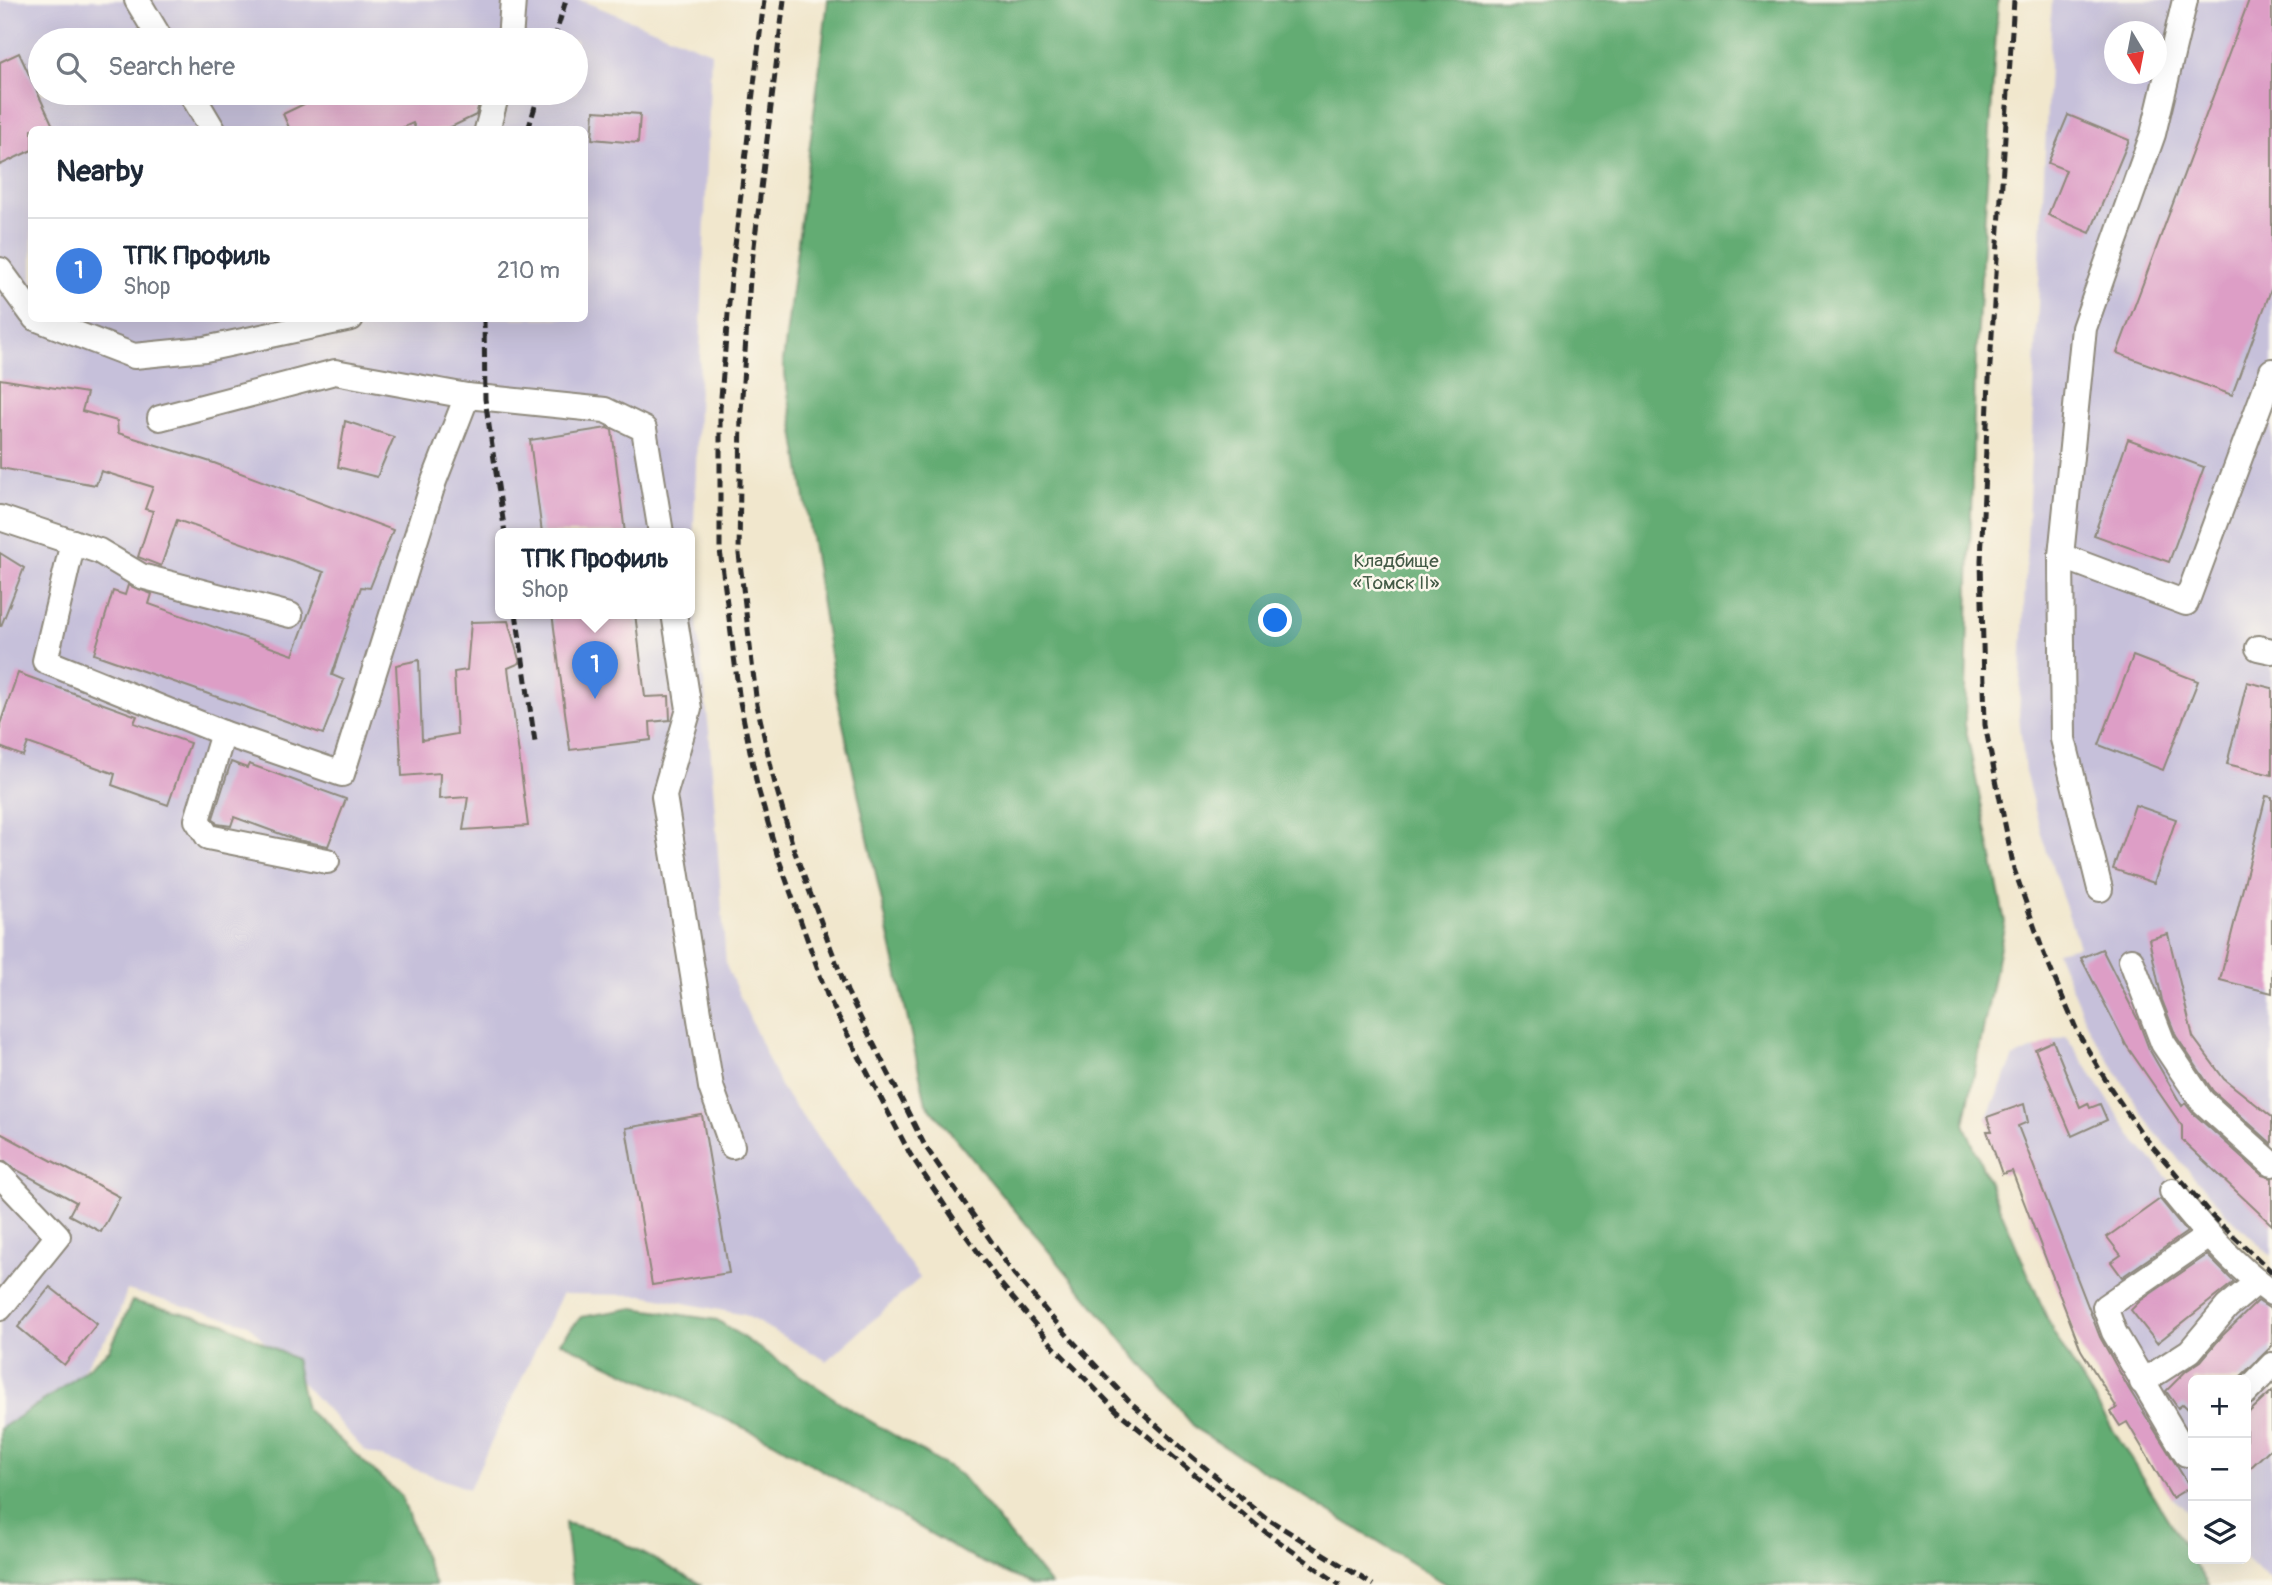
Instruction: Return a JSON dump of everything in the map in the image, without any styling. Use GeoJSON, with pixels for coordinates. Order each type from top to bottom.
{"type":"FeatureCollection","features":[{"type":"Feature","properties":{"kind":"lane"},"geometry":{"type":"LineString","coordinates":[[137,0],[154,28]]}},
{"type":"Feature","properties":{"kind":"lane"},"geometry":{"type":"LineString","coordinates":[[511,28],[513,0]]}},
{"type":"Feature","properties":{"kind":"lane"},"geometry":{"type":"LineString","coordinates":[[2101,889],[2063,739],[2060,556],[2084,328],[2153,134],[2185,0]]}},
{"type":"Feature","properties":{"kind":"lane"},"geometry":{"type":"LineString","coordinates":[[198,105],[210,126]]}},
{"type":"Feature","properties":{"kind":"lane"},"geometry":{"type":"LineString","coordinates":[[488,126],[494,105]]}},
{"type":"Feature","properties":{"kind":"lane"},"geometry":{"type":"LineString","coordinates":[[0,270],[28,308]]}},
{"type":"Feature","properties":{"kind":"lane"},"geometry":{"type":"LineString","coordinates":[[45,322],[134,356],[205,349],[312,322]]}},
{"type":"Feature","properties":{"kind":"lane"},"geometry":{"type":"LineString","coordinates":[[2060,556],[2186,603],[2272,371]]}},
{"type":"Feature","properties":{"kind":"lane"},"geometry":{"type":"LineString","coordinates":[[160,418],[335,372],[467,396],[605,410],[644,429],[660,528]]}},
{"type":"Feature","properties":{"kind":"lane"},"geometry":{"type":"LineString","coordinates":[[73,542],[45,661],[223,733],[342,774],[434,481],[467,396]]}},
{"type":"Feature","properties":{"kind":"lane"},"geometry":{"type":"LineString","coordinates":[[0,518],[99,551],[141,576],[290,615]]}},
{"type":"Feature","properties":{"kind":"lane"},"geometry":{"type":"LineString","coordinates":[[675,619],[689,709],[664,796],[711,1087],[732,1146]]}},
{"type":"Feature","properties":{"kind":"lane"},"geometry":{"type":"LineString","coordinates":[[223,733],[197,820],[208,837],[327,861]]}},
{"type":"Feature","properties":{"kind":"lane"},"geometry":{"type":"LineString","coordinates":[[2131,960],[2163,1043],[2202,1101],[2272,1164]]}},
{"type":"Feature","properties":{"kind":"lane"},"geometry":{"type":"LineString","coordinates":[[0,1175],[58,1236],[0,1308]]}},
{"type":"Feature","properties":{"kind":"lane"},"geometry":{"type":"LineString","coordinates":[[2142,1382],[2190,1351],[2227,1307],[2264,1288],[2208,1236],[2172,1191]]}},
{"type":"Feature","properties":{"kind":"lane"},"geometry":{"type":"LineString","coordinates":[[2188,1452],[2186,1454],[2142,1382],[2114,1332],[2105,1307],[2208,1236]]}},
{"type":"Feature","properties":{"kind":"lane"},"geometry":{"type":"LineString","coordinates":[[2251,1387],[2272,1365]]}},
{"type":"Feature","properties":{"kind":"shaded area"},"geometry":{"type":"Polygon","coordinates":[[[0,0],[580,0],[711,52],[694,528],[495,528],[495,619],[695,619],[695,606],[709,730],[726,965],[780,1086],[920,1278],[827,1361],[745,1315],[644,1295],[562,1294],[469,1489],[365,1451],[248,1324],[127,1290],[115,1326],[35,1434],[0,1452],[0,0]]]}},
{"type":"Feature","properties":{"kind":"shaded area"},"geometry":{"type":"Polygon","coordinates":[[[2052,0],[2272,0],[2272,1257],[2224,1211],[2153,1130],[2089,1029],[2056,951],[2079,946],[2042,837],[2025,772],[2019,716],[2052,0]]]}},
{"type":"Feature","properties":{"kind":"shaded area"},"geometry":{"type":"Polygon","coordinates":[[[2066,1036],[2136,1142],[2207,1223],[2272,1284],[2272,1581],[2251,1564],[2251,1375],[2188,1375],[2188,1511],[2172,1498],[2127,1422],[2120,1426],[2111,1412],[2117,1408],[2081,1350],[2013,1171],[2002,1174],[1987,1131],[1992,1130],[1987,1117],[2014,1057],[2066,1036]]]}},
{"type":"Feature","properties":{"kind":"green space","name":"Кладбище «Томск II»"},"geometry":{"type":"Polygon","coordinates":[[[828,0],[1998,0],[1975,376],[1965,725],[2005,922],[1964,1124],[2053,1332],[2188,1552],[2188,1564],[2195,1564],[2208,1585],[1447,1585],[1196,1429],[926,1103],[836,692],[783,362],[828,0]]]}},
{"type":"Feature","properties":{"kind":"green space"},"geometry":{"type":"Polygon","coordinates":[[[132,1301],[224,1323],[295,1359],[306,1409],[401,1496],[435,1585],[0,1585],[0,1429],[64,1387],[110,1349],[132,1301]]]}},
{"type":"Feature","properties":{"kind":"green space"},"geometry":{"type":"Polygon","coordinates":[[[634,1308],[717,1320],[850,1409],[961,1475],[1051,1585],[1032,1585],[969,1556],[772,1441],[560,1342],[581,1317],[634,1308]]]}},
{"type":"Feature","properties":{"kind":"green space"},"geometry":{"type":"Polygon","coordinates":[[[565,1523],[605,1533],[702,1585],[572,1585],[565,1523]]]}},
{"type":"Feature","properties":{"kind":"building"},"geometry":{"type":"Polygon","coordinates":[[[2249,0],[2272,0],[2272,287],[2232,395],[2117,353],[2249,0]]]}},
{"type":"Feature","properties":{"kind":"building"},"geometry":{"type":"Polygon","coordinates":[[[19,53],[28,72],[28,105],[43,105],[53,126],[28,126],[28,152],[0,165],[0,62],[19,53]]]}},
{"type":"Feature","properties":{"kind":"building"},"geometry":{"type":"Polygon","coordinates":[[[302,105],[479,105],[476,115],[453,126],[414,126],[413,123],[406,126],[288,126],[283,114],[302,105]]]}},
{"type":"Feature","properties":{"kind":"building"},"geometry":{"type":"Polygon","coordinates":[[[594,111],[640,114],[638,143],[592,139],[594,111]]]}},
{"type":"Feature","properties":{"kind":"building"},"geometry":{"type":"Polygon","coordinates":[[[2068,115],[2129,140],[2090,233],[2048,215],[2066,170],[2048,163],[2068,115]]]}},
{"type":"Feature","properties":{"kind":"building"},"geometry":{"type":"Polygon","coordinates":[[[0,379],[87,393],[82,411],[117,421],[118,433],[214,463],[393,530],[370,588],[361,587],[332,675],[344,680],[323,734],[94,654],[113,591],[125,595],[128,585],[152,594],[149,604],[293,655],[324,572],[177,520],[161,566],[138,557],[153,511],[145,509],[153,487],[101,471],[96,485],[0,468],[0,379]]]}},
{"type":"Feature","properties":{"kind":"building"},"geometry":{"type":"Polygon","coordinates":[[[345,421],[394,437],[377,477],[338,467],[345,421]]]}},
{"type":"Feature","properties":{"kind":"building"},"geometry":{"type":"Polygon","coordinates":[[[607,428],[612,430],[624,528],[541,528],[530,440],[607,428]]]}},
{"type":"Feature","properties":{"kind":"building"},"geometry":{"type":"Polygon","coordinates":[[[2128,439],[2204,467],[2169,562],[2094,535],[2128,439]]]}},
{"type":"Feature","properties":{"kind":"building"},"geometry":{"type":"Polygon","coordinates":[[[0,553],[24,568],[1,626],[0,626],[0,553]]]}},
{"type":"Feature","properties":{"kind":"building"},"geometry":{"type":"Polygon","coordinates":[[[553,619],[636,619],[645,697],[669,696],[670,720],[650,722],[651,740],[570,750],[553,619]]]}},
{"type":"Feature","properties":{"kind":"building"},"geometry":{"type":"Polygon","coordinates":[[[508,621],[520,663],[508,668],[528,826],[463,830],[468,797],[439,799],[440,773],[402,776],[396,665],[419,660],[422,740],[457,734],[454,672],[467,670],[471,622],[508,621]]]}},
{"type":"Feature","properties":{"kind":"building"},"geometry":{"type":"Polygon","coordinates":[[[2133,656],[2198,681],[2163,770],[2099,745],[2133,656]]]}},
{"type":"Feature","properties":{"kind":"building"},"geometry":{"type":"Polygon","coordinates":[[[18,673],[137,716],[134,723],[190,743],[168,805],[112,785],[115,774],[28,743],[23,756],[0,747],[0,724],[18,673]]]}},
{"type":"Feature","properties":{"kind":"building"},"geometry":{"type":"Polygon","coordinates":[[[2247,682],[2272,688],[2272,775],[2227,764],[2247,682]]]}},
{"type":"Feature","properties":{"kind":"building"},"geometry":{"type":"Polygon","coordinates":[[[231,762],[247,768],[249,764],[346,799],[328,846],[297,840],[234,817],[231,826],[217,824],[213,818],[231,762]]]}},
{"type":"Feature","properties":{"kind":"building"},"geometry":{"type":"Polygon","coordinates":[[[2266,796],[2272,797],[2272,993],[2220,980],[2266,796]]]}},
{"type":"Feature","properties":{"kind":"building"},"geometry":{"type":"Polygon","coordinates":[[[2135,805],[2176,819],[2154,883],[2113,869],[2135,805]]]}},
{"type":"Feature","properties":{"kind":"building"},"geometry":{"type":"Polygon","coordinates":[[[2168,934],[2193,1037],[2224,1079],[2272,1117],[2272,1144],[2213,1091],[2176,1036],[2162,1000],[2149,939],[2168,934]]]}},
{"type":"Feature","properties":{"kind":"building"},"geometry":{"type":"Polygon","coordinates":[[[2102,949],[2138,1020],[2149,1049],[2182,1106],[2185,1103],[2262,1175],[2272,1178],[2272,1225],[2182,1140],[2182,1126],[2126,1045],[2081,958],[2102,949]]]}},
{"type":"Feature","properties":{"kind":"building"},"geometry":{"type":"Polygon","coordinates":[[[2053,1041],[2080,1107],[2088,1103],[2090,1108],[2100,1104],[2107,1120],[2072,1136],[2035,1049],[2053,1041]]]}},
{"type":"Feature","properties":{"kind":"building"},"geometry":{"type":"Polygon","coordinates":[[[2024,1104],[2028,1122],[2018,1126],[2100,1337],[2188,1484],[2188,1488],[2172,1498],[2127,1422],[2120,1426],[2111,1412],[2117,1408],[2081,1350],[2012,1171],[2002,1174],[1987,1131],[1992,1131],[1987,1117],[2024,1104]]]}},
{"type":"Feature","properties":{"kind":"building"},"geometry":{"type":"Polygon","coordinates":[[[702,1115],[729,1273],[652,1285],[626,1128],[702,1115]]]}},
{"type":"Feature","properties":{"kind":"building"},"geometry":{"type":"Polygon","coordinates":[[[0,1133],[120,1197],[101,1232],[69,1215],[76,1202],[5,1161],[0,1161],[0,1133]]]}},
{"type":"Feature","properties":{"kind":"building"},"geometry":{"type":"Polygon","coordinates":[[[2160,1199],[2187,1232],[2122,1277],[2111,1262],[2121,1255],[2107,1237],[2160,1199]]]}},
{"type":"Feature","properties":{"kind":"building"},"geometry":{"type":"Polygon","coordinates":[[[2207,1255],[2234,1282],[2157,1343],[2131,1310],[2207,1255]]]}},
{"type":"Feature","properties":{"kind":"building"},"geometry":{"type":"Polygon","coordinates":[[[50,1287],[97,1324],[64,1365],[18,1327],[50,1287]]]}},
{"type":"Feature","properties":{"kind":"building"},"geometry":{"type":"Polygon","coordinates":[[[2258,1301],[2272,1310],[2272,1346],[2242,1375],[2188,1375],[2188,1409],[2183,1404],[2178,1408],[2166,1391],[2186,1371],[2201,1361],[2258,1301]]]}},
{"type":"Feature","properties":{"kind":"building"},"geometry":{"type":"Polygon","coordinates":[[[2272,1391],[2272,1447],[2251,1467],[2251,1438],[2251,1410],[2272,1391]]]}},
{"type":"Feature","properties":{"kind":"railway"},"geometry":{"type":"LineString","coordinates":[[558,28],[566,0]]}},
{"type":"Feature","properties":{"kind":"railway"},"geometry":{"type":"LineString","coordinates":[[764,0],[731,279],[720,409],[720,550],[740,702],[757,785],[777,854],[827,995],[910,1154],[1001,1284],[1054,1347],[1117,1411],[1260,1528],[1340,1585]]}},
{"type":"Feature","properties":{"kind":"railway"},"geometry":{"type":"LineString","coordinates":[[784,0],[750,279],[741,411],[739,554],[757,705],[794,850],[847,991],[925,1146],[1014,1274],[1128,1400],[1191,1456],[1265,1517],[1373,1585]]}},
{"type":"Feature","properties":{"kind":"railway"},"geometry":{"type":"LineString","coordinates":[[2014,0],[1989,380],[1981,561],[1985,725],[2014,869],[2044,954],[2078,1033],[2111,1089],[2142,1134],[2213,1217],[2272,1272]]}},
{"type":"Feature","properties":{"kind":"railway"},"geometry":{"type":"LineString","coordinates":[[529,126],[535,105]]}},
{"type":"Feature","properties":{"kind":"railway"},"geometry":{"type":"LineString","coordinates":[[484,322],[485,399],[504,528]]}},
{"type":"Feature","properties":{"kind":"railway"},"geometry":{"type":"LineString","coordinates":[[517,619],[535,742]]}},
{"type":"Feature","properties":{"kind":"place","name":"ТПК Профиль"},"geometry":{"type":"Point","coordinates":[595,699]}}]}
